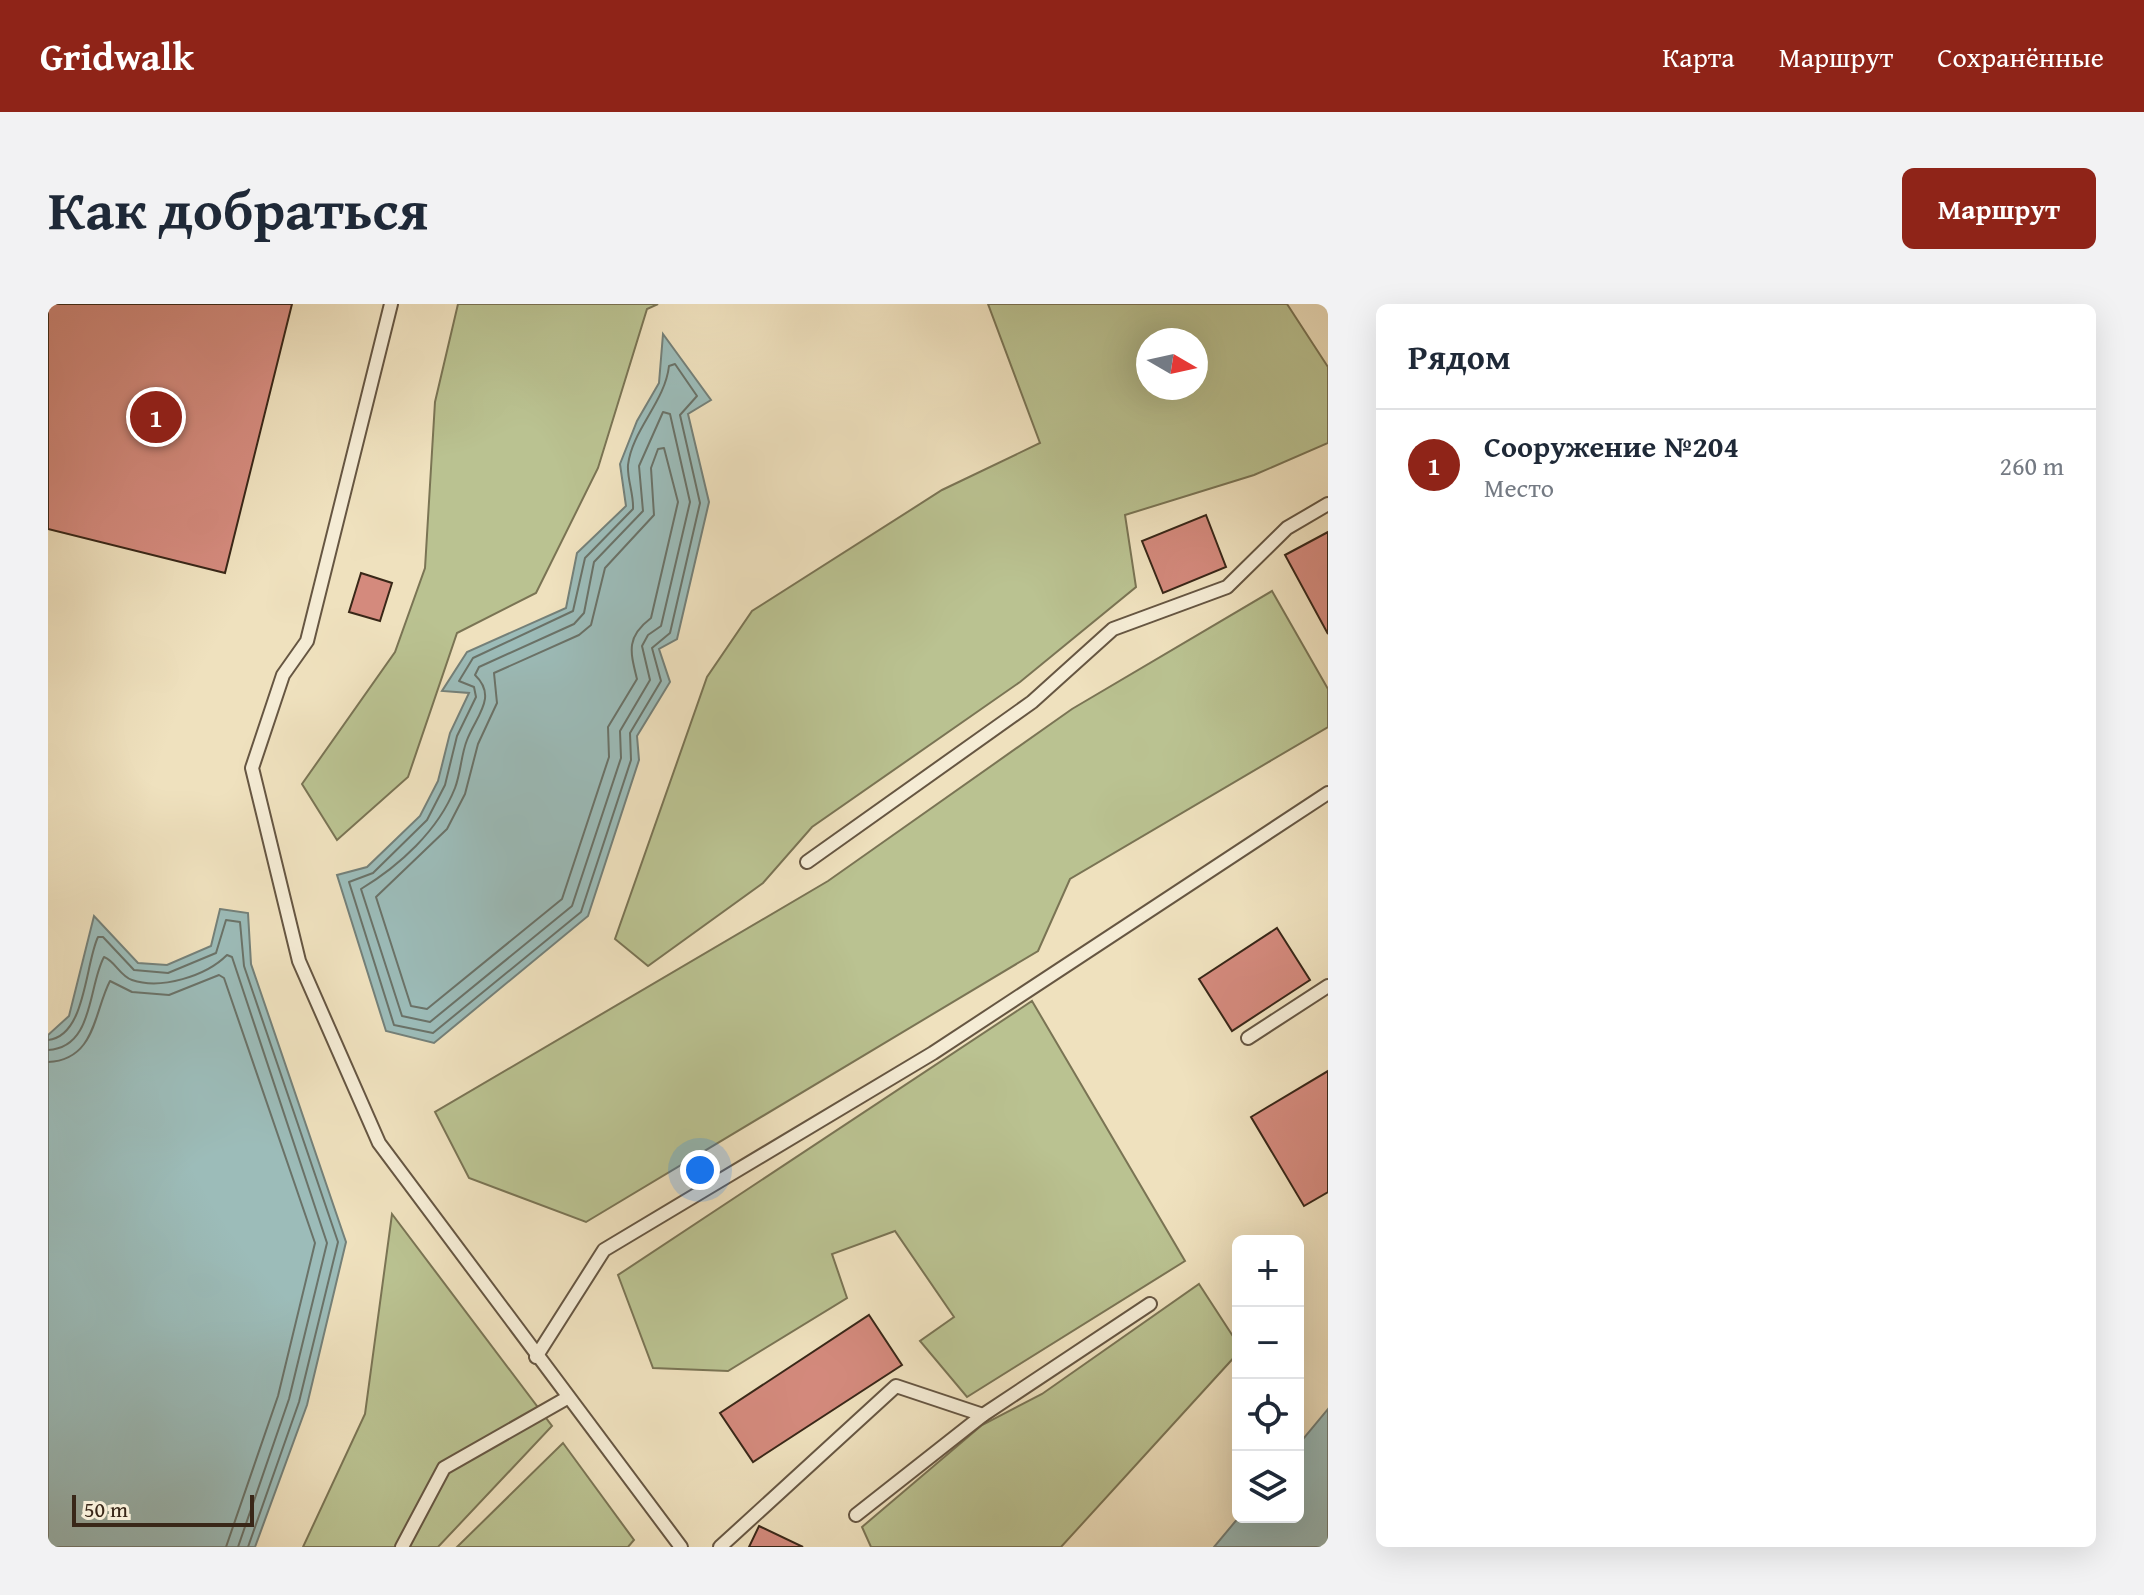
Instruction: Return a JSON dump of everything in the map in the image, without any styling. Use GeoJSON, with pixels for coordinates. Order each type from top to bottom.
{"type":"FeatureCollection","features":[{"type":"Feature","properties":{"kind":"lane"},"geometry":{"type":"LineString","coordinates":[[391,304],[307,641],[283,675],[252,768],[299,961],[379,1143],[681,1547]]}},
{"type":"Feature","properties":{"kind":"lane"},"geometry":{"type":"LineString","coordinates":[[807,862],[1032,702],[1113,629],[1227,587],[1287,528],[1328,504]]}},
{"type":"Feature","properties":{"kind":"lane"},"geometry":{"type":"LineString","coordinates":[[536,1357],[604,1250],[933,1053],[1328,793]]}},
{"type":"Feature","properties":{"kind":"lane"},"geometry":{"type":"LineString","coordinates":[[1248,1038],[1328,986]]}},
{"type":"Feature","properties":{"kind":"lane"},"geometry":{"type":"LineString","coordinates":[[856,1515],[983,1415],[1150,1304]]}},
{"type":"Feature","properties":{"kind":"lane"},"geometry":{"type":"LineString","coordinates":[[720,1547],[896,1386],[983,1415]]}},
{"type":"Feature","properties":{"kind":"lane"},"geometry":{"type":"LineString","coordinates":[[402,1547],[444,1468],[567,1398]]}},
{"type":"Feature","properties":{"kind":"green space"},"geometry":{"type":"Polygon","coordinates":[[[458,304],[658,304],[647,309],[598,468],[536,593],[457,633],[408,777],[337,840],[302,784],[395,652],[425,568],[435,402],[458,304]]]}},
{"type":"Feature","properties":{"kind":"green space"},"geometry":{"type":"Polygon","coordinates":[[[988,304],[1287,304],[1328,367],[1328,443],[1254,475],[1125,515],[1136,587],[1020,682],[812,827],[763,883],[648,966],[615,939],[707,677],[752,611],[942,490],[1040,443],[988,304]]]}},
{"type":"Feature","properties":{"kind":"green space"},"geometry":{"type":"Polygon","coordinates":[[[1272,591],[1328,689],[1328,727],[1070,879],[1038,951],[586,1222],[469,1178],[435,1112],[828,881],[1072,709],[1272,591]]]}},
{"type":"Feature","properties":{"kind":"green space"},"geometry":{"type":"Polygon","coordinates":[[[1032,1001],[1185,1261],[967,1397],[920,1341],[954,1317],[895,1231],[832,1254],[847,1298],[728,1371],[653,1368],[618,1275],[1032,1001]]]}},
{"type":"Feature","properties":{"kind":"green space"},"geometry":{"type":"Polygon","coordinates":[[[392,1214],[552,1426],[438,1547],[303,1547],[365,1414],[392,1214]]]}},
{"type":"Feature","properties":{"kind":"green space"},"geometry":{"type":"Polygon","coordinates":[[[1199,1284],[1232,1335],[1232,1360],[1061,1547],[871,1547],[862,1527],[982,1425],[1042,1394],[1199,1284]]]}},
{"type":"Feature","properties":{"kind":"green space"},"geometry":{"type":"Polygon","coordinates":[[[563,1443],[634,1540],[628,1547],[457,1547],[563,1443]]]}},
{"type":"Feature","properties":{"kind":"water"},"geometry":{"type":"Polygon","coordinates":[[[663,334],[711,400],[688,414],[709,502],[677,639],[659,649],[670,682],[637,736],[639,760],[588,916],[434,1043],[386,1031],[337,875],[367,867],[420,816],[438,781],[450,733],[469,693],[442,691],[467,652],[566,608],[577,553],[626,506],[620,464],[637,421],[659,383],[663,334]]]}},
{"type":"Feature","properties":{"kind":"water"},"geometry":{"type":"Polygon","coordinates":[[[220,909],[248,913],[251,964],[346,1242],[307,1405],[255,1547],[48,1547],[48,1035],[69,1016],[94,916],[138,963],[167,965],[211,946],[220,909]]]}},
{"type":"Feature","properties":{"kind":"water"},"geometry":{"type":"Polygon","coordinates":[[[1328,1409],[1328,1547],[1214,1547],[1234,1523],[1304,1523],[1304,1438],[1328,1409]]]}},
{"type":"Feature","properties":{"kind":"building"},"geometry":{"type":"Polygon","coordinates":[[[48,304],[292,304],[225,573],[48,529],[48,304]]]}},
{"type":"Feature","properties":{"kind":"building"},"geometry":{"type":"Polygon","coordinates":[[[1206,515],[1226,567],[1163,593],[1142,541],[1206,515]]]}},
{"type":"Feature","properties":{"kind":"building"},"geometry":{"type":"Polygon","coordinates":[[[1328,532],[1328,634],[1285,555],[1328,532]]]}},
{"type":"Feature","properties":{"kind":"building"},"geometry":{"type":"Polygon","coordinates":[[[361,573],[392,583],[380,621],[349,612],[361,573]]]}},
{"type":"Feature","properties":{"kind":"building"},"geometry":{"type":"Polygon","coordinates":[[[1277,928],[1310,980],[1232,1031],[1199,979],[1277,928]]]}},
{"type":"Feature","properties":{"kind":"building"},"geometry":{"type":"Polygon","coordinates":[[[1328,1071],[1328,1192],[1304,1206],[1251,1117],[1328,1071]]]}},
{"type":"Feature","properties":{"kind":"building"},"geometry":{"type":"Polygon","coordinates":[[[869,1315],[902,1365],[753,1462],[720,1413],[869,1315]]]}},
{"type":"Feature","properties":{"kind":"building"},"geometry":{"type":"Polygon","coordinates":[[[759,1526],[803,1547],[749,1547],[759,1526]]]}},
{"type":"Feature","properties":{"kind":"place","name":"Сооружение №204"},"geometry":{"type":"Point","coordinates":[156,417]}}]}
